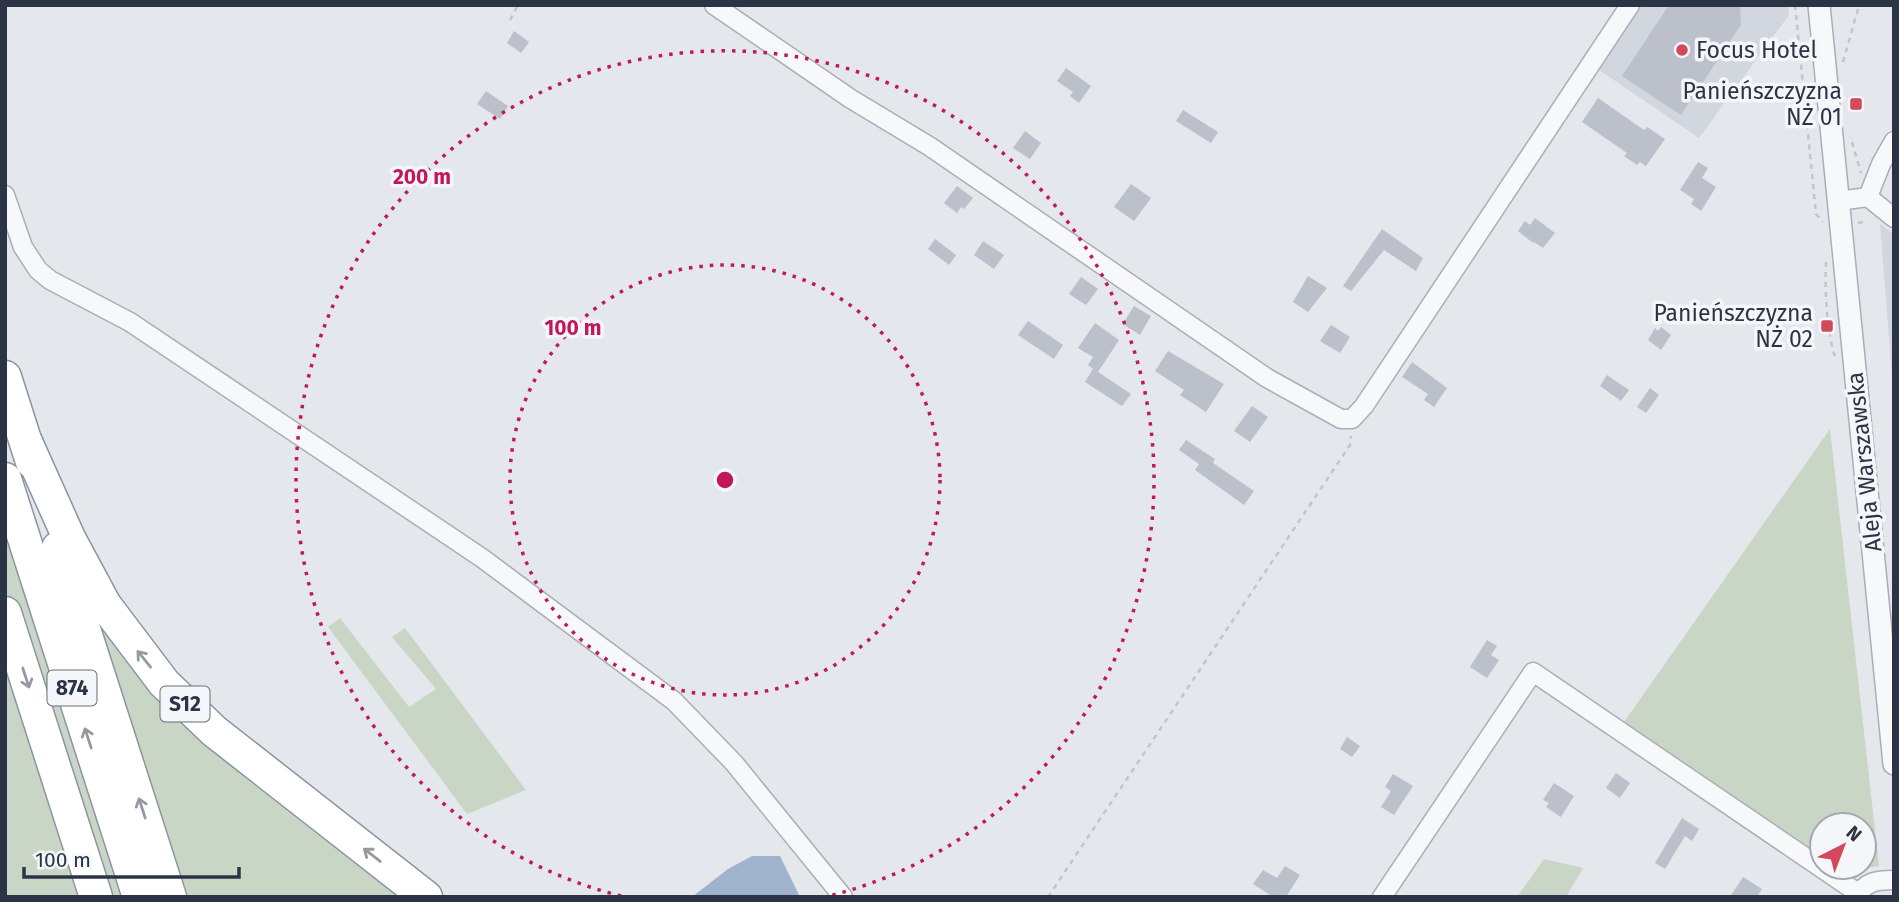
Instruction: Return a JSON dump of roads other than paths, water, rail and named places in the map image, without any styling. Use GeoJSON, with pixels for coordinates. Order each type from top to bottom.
{"type":"FeatureCollection","features":[{"type":"Feature","properties":{"kind":"highway","name":"S12"},"geometry":{"type":"LineString","coordinates":[[5,377],[26,442],[69,538],[104,605],[164,683],[214,731],[426,897]]}},
{"type":"Feature","properties":{"kind":"highway"},"geometry":{"type":"LineString","coordinates":[[26,442],[170,897]]}},
{"type":"Feature","properties":{"kind":"highway","name":"874"},"geometry":{"type":"LineString","coordinates":[[5,479],[139,897]]}},
{"type":"Feature","properties":{"kind":"highway","name":"874"},"geometry":{"type":"LineString","coordinates":[[5,613],[96,897]]}},
{"type":"Feature","properties":{"kind":"street"},"geometry":{"type":"LineString","coordinates":[[715,5],[850,99],[929,146],[1267,378],[1341,419],[1352,419],[1364,406],[1630,5]]}},
{"type":"Feature","properties":{"kind":"street","name":"Aleja Warszawska"},"geometry":{"type":"LineString","coordinates":[[1819,5],[1894,764]]}},
{"type":"Feature","properties":{"kind":"street"},"geometry":{"type":"LineString","coordinates":[[1868,197],[1881,164],[1894,141]]}},
{"type":"Feature","properties":{"kind":"street"},"geometry":{"type":"LineString","coordinates":[[5,195],[23,247],[38,270],[50,280],[130,322],[482,558],[674,701],[734,763],[843,897]]}},
{"type":"Feature","properties":{"kind":"street"},"geometry":{"type":"LineString","coordinates":[[1838,201],[1868,197],[1894,218]]}},
{"type":"Feature","properties":{"kind":"street"},"geometry":{"type":"LineString","coordinates":[[1382,897],[1533,672],[1858,895],[1872,881],[1894,880]]}},
{"type":"Feature","properties":{"kind":"water"},"geometry":{"type":"Polygon","coordinates":[[[752,856],[780,856],[800,897],[692,897],[728,869],[752,856]]]}},
{"type":"Feature","properties":{"kind":"place","name":"Focus Hotel"},"geometry":{"type":"Point","coordinates":[1682,50]}},
{"type":"Feature","properties":{"kind":"place","name":"Panieńszczyzna NŻ 01"},"geometry":{"type":"Point","coordinates":[1856,104]}},
{"type":"Feature","properties":{"kind":"place","name":"Panieńszczyzna NŻ 02"},"geometry":{"type":"Point","coordinates":[1827,326]}}]}
